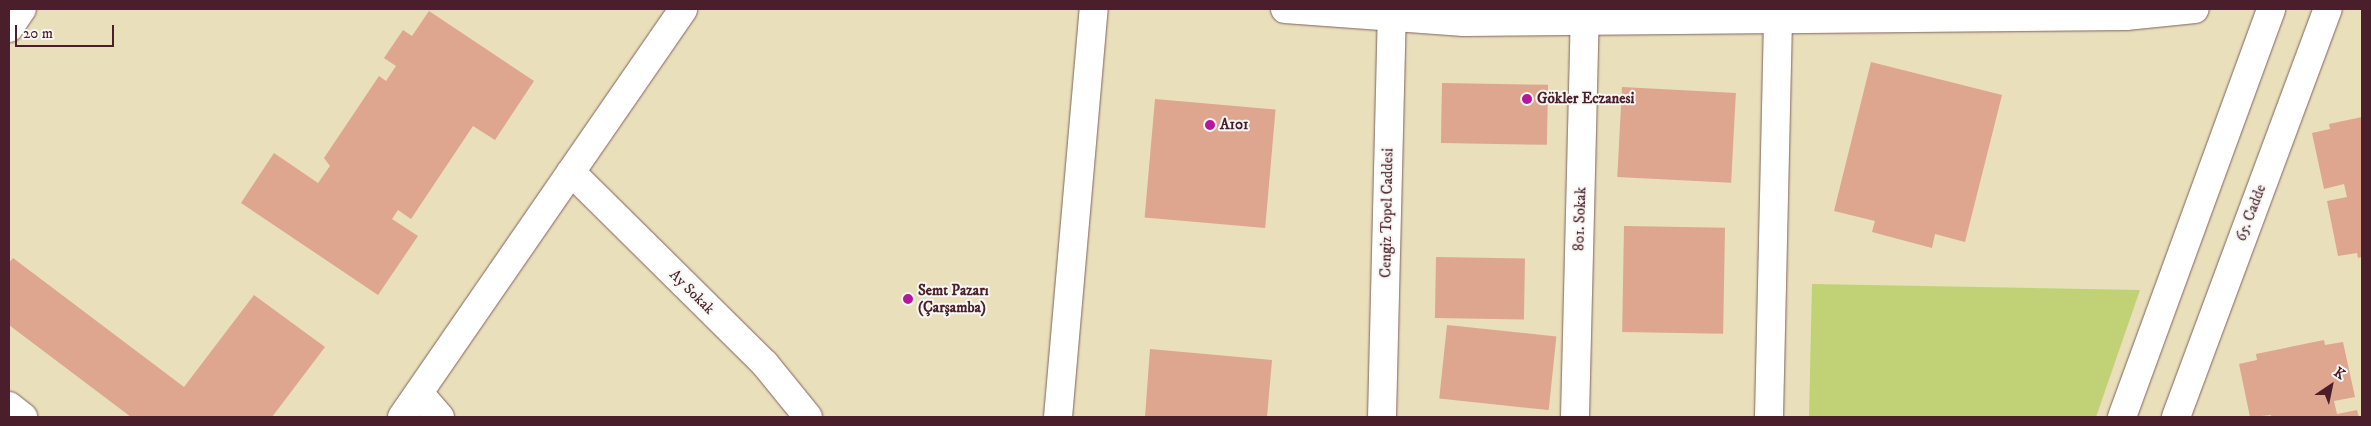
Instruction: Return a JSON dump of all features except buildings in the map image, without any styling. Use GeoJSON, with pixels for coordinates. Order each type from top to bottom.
{"type":"FeatureCollection","features":[{"type":"Feature","properties":{"kind":"street"},"geometry":{"type":"LineString","coordinates":[[9,28],[22,9]]}},
{"type":"Feature","properties":{"kind":"street"},"geometry":{"type":"LineString","coordinates":[[402,417],[683,9]]}},
{"type":"Feature","properties":{"kind":"street"},"geometry":{"type":"LineString","coordinates":[[1058,417],[1094,9]]}},
{"type":"Feature","properties":{"kind":"street"},"geometry":{"type":"LineString","coordinates":[[1285,9],[1392,12],[1464,22],[1775,14],[1986,13],[2126,16],[2195,9]]}},
{"type":"Feature","properties":{"kind":"street"},"geometry":{"type":"LineString","coordinates":[[2122,417],[2271,9]]}},
{"type":"Feature","properties":{"kind":"street","name":"65. Cadde"},"geometry":{"type":"LineString","coordinates":[[2176,417],[2328,9]]}},
{"type":"Feature","properties":{"kind":"street","name":"Cengiz Topel Caddesi"},"geometry":{"type":"LineString","coordinates":[[1382,417],[1392,12]]}},
{"type":"Feature","properties":{"kind":"street"},"geometry":{"type":"LineString","coordinates":[[1769,417],[1775,14]]}},
{"type":"Feature","properties":{"kind":"street","name":"801. Sokak"},"geometry":{"type":"LineString","coordinates":[[1575,417],[1585,20]]}},
{"type":"Feature","properties":{"kind":"street","name":"Ay Sokak"},"geometry":{"type":"LineString","coordinates":[[571,172],[765,364],[808,417]]}},
{"type":"Feature","properties":{"kind":"street"},"geometry":{"type":"LineString","coordinates":[[419,393],[440,417]]}},
{"type":"Feature","properties":{"kind":"street"},"geometry":{"type":"LineString","coordinates":[[9,406],[23,417]]}},
{"type":"Feature","properties":{"kind":"green space"},"geometry":{"type":"Polygon","coordinates":[[[1812,284],[2140,290],[2096,417],[1809,417],[1812,284]]]}},
{"type":"Feature","properties":{"kind":"place","name":"Gökler Eczanesi"},"geometry":{"type":"Point","coordinates":[1527,99]}},
{"type":"Feature","properties":{"kind":"place","name":"A101"},"geometry":{"type":"Point","coordinates":[1210,125]}},
{"type":"Feature","properties":{"kind":"place","name":"Semt Pazarı (Çarşamba)"},"geometry":{"type":"Point","coordinates":[908,299]}}]}
